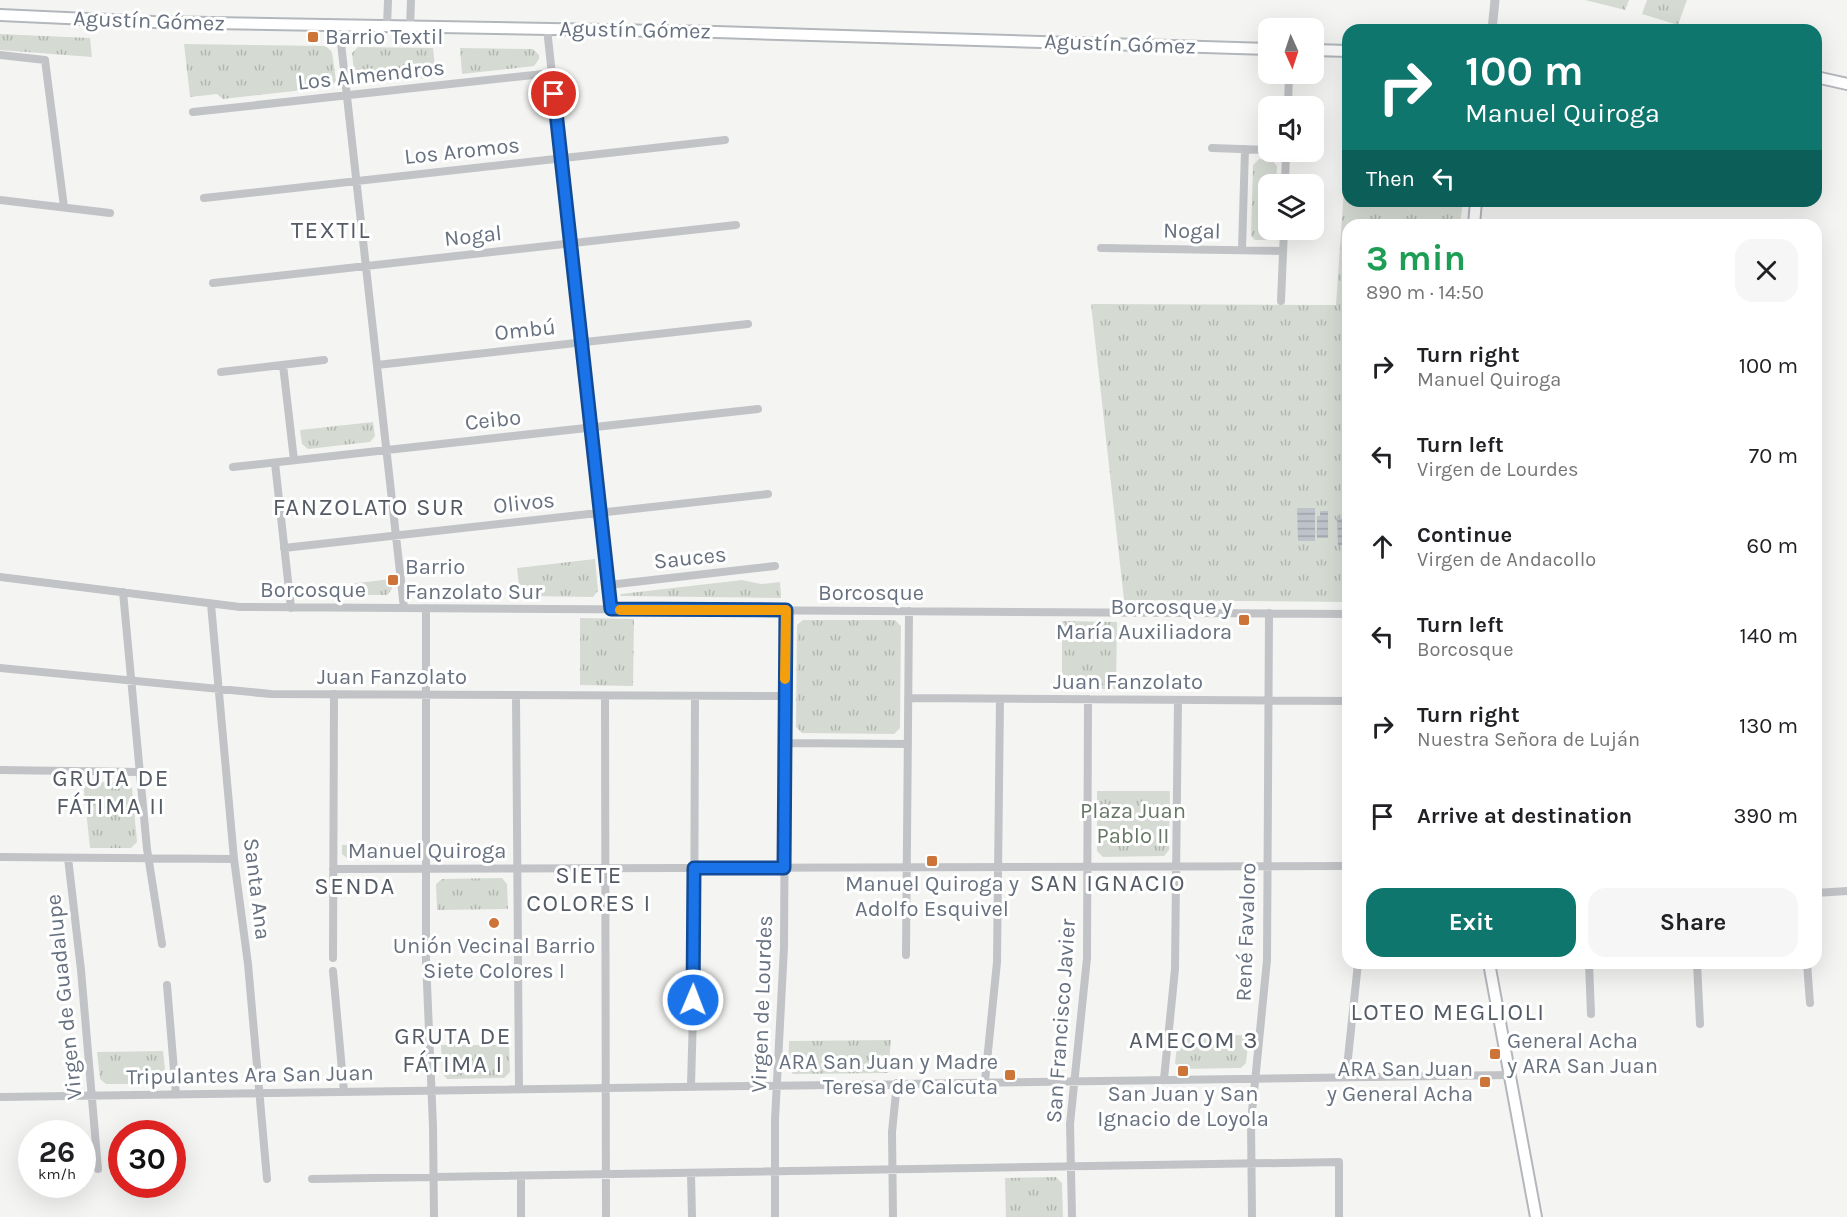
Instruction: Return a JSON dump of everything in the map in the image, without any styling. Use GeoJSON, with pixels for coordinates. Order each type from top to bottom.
{"type":"FeatureCollection","features":[{"type":"Feature","properties":{"kind":"main road","name":"Agustín Gómez"},"geometry":{"type":"LineString","coordinates":[[0,15],[154,22],[740,32],[1258,49]]}},
{"type":"Feature","properties":{"kind":"main road"},"geometry":{"type":"LineString","coordinates":[[1324,50],[1342,51]]}},
{"type":"Feature","properties":{"kind":"main road"},"geometry":{"type":"LineString","coordinates":[[1822,78],[1847,84]]}},
{"type":"Feature","properties":{"kind":"main road"},"geometry":{"type":"LineString","coordinates":[[1489,969],[1536,1217]]}},
{"type":"Feature","properties":{"kind":"street"},"geometry":{"type":"LineString","coordinates":[[387,26],[388,0]]}},
{"type":"Feature","properties":{"kind":"street"},"geometry":{"type":"LineString","coordinates":[[410,27],[411,0]]}},
{"type":"Feature","properties":{"kind":"street"},"geometry":{"type":"LineString","coordinates":[[1493,24],[1495,0]]}},
{"type":"Feature","properties":{"kind":"street"},"geometry":{"type":"LineString","coordinates":[[339,25],[404,608]]}},
{"type":"Feature","properties":{"kind":"street"},"geometry":{"type":"LineString","coordinates":[[547,29],[611,609]]}},
{"type":"Feature","properties":{"kind":"street"},"geometry":{"type":"LineString","coordinates":[[0,55],[45,60],[64,207]]}},
{"type":"Feature","properties":{"kind":"street","name":"Los Almendros"},"geometry":{"type":"LineString","coordinates":[[194,112],[552,73]]}},
{"type":"Feature","properties":{"kind":"street","name":"Los Aromos"},"geometry":{"type":"LineString","coordinates":[[204,198],[725,140]]}},
{"type":"Feature","properties":{"kind":"street"},"geometry":{"type":"LineString","coordinates":[[1212,148],[1258,150]]}},
{"type":"Feature","properties":{"kind":"street"},"geometry":{"type":"LineString","coordinates":[[1242,250],[1245,149]]}},
{"type":"Feature","properties":{"kind":"street"},"geometry":{"type":"LineString","coordinates":[[0,200],[110,213]]}},
{"type":"Feature","properties":{"kind":"street","name":"Nogal"},"geometry":{"type":"LineString","coordinates":[[213,283],[736,225]]}},
{"type":"Feature","properties":{"kind":"street"},"geometry":{"type":"LineString","coordinates":[[1281,302],[1284,240]]}},
{"type":"Feature","properties":{"kind":"street","name":"Nogal"},"geometry":{"type":"LineString","coordinates":[[1101,248],[1283,251]]}},
{"type":"Feature","properties":{"kind":"street","name":"Ombú"},"geometry":{"type":"LineString","coordinates":[[377,365],[748,324]]}},
{"type":"Feature","properties":{"kind":"street"},"geometry":{"type":"LineString","coordinates":[[221,372],[324,360]]}},
{"type":"Feature","properties":{"kind":"street"},"geometry":{"type":"LineString","coordinates":[[283,365],[294,460]]}},
{"type":"Feature","properties":{"kind":"street","name":"Ceibo"},"geometry":{"type":"LineString","coordinates":[[233,467],[758,409]]}},
{"type":"Feature","properties":{"kind":"street"},"geometry":{"type":"LineString","coordinates":[[274,463],[291,608]]}},
{"type":"Feature","properties":{"kind":"street","name":"Olivos"},"geometry":{"type":"LineString","coordinates":[[284,548],[768,494]]}},
{"type":"Feature","properties":{"kind":"street","name":"Sauces"},"geometry":{"type":"LineString","coordinates":[[608,585],[775,566]]}},
{"type":"Feature","properties":{"kind":"street","name":"Borcosque"},"geometry":{"type":"LineString","coordinates":[[0,577],[240,607],[1342,614]]}},
{"type":"Feature","properties":{"kind":"street"},"geometry":{"type":"LineString","coordinates":[[123,592],[149,859],[162,944]]}},
{"type":"Feature","properties":{"kind":"street","name":"Santa Ana"},"geometry":{"type":"LineString","coordinates":[[211,604],[234,859],[248,964],[267,1179]]}},
{"type":"Feature","properties":{"kind":"street"},"geometry":{"type":"LineString","coordinates":[[426,608],[426,964],[432,1090],[434,1217]]}},
{"type":"Feature","properties":{"kind":"street","name":"Virgen de Lourdes"},"geometry":{"type":"LineString","coordinates":[[775,1217],[776,1084],[784,947],[786,610]]}},
{"type":"Feature","properties":{"kind":"street"},"geometry":{"type":"LineString","coordinates":[[906,955],[909,611]]}},
{"type":"Feature","properties":{"kind":"street","name":"René Favaloro"},"geometry":{"type":"LineString","coordinates":[[1252,1217],[1251,1122],[1267,960],[1269,613]]}},
{"type":"Feature","properties":{"kind":"street","name":"Juan Fanzolato"},"geometry":{"type":"LineString","coordinates":[[0,668],[271,694],[785,696]]}},
{"type":"Feature","properties":{"kind":"street"},"geometry":{"type":"LineString","coordinates":[[333,958],[334,694]]}},
{"type":"Feature","properties":{"kind":"street"},"geometry":{"type":"LineString","coordinates":[[516,695],[519,1089]]}},
{"type":"Feature","properties":{"kind":"street"},"geometry":{"type":"LineString","coordinates":[[605,696],[606,1217]]}},
{"type":"Feature","properties":{"kind":"street"},"geometry":{"type":"LineString","coordinates":[[691,1086],[694,978],[694,696]]}},
{"type":"Feature","properties":{"kind":"street","name":"Juan Fanzolato"},"geometry":{"type":"LineString","coordinates":[[908,698],[1342,701]]}},
{"type":"Feature","properties":{"kind":"street"},"geometry":{"type":"LineString","coordinates":[[986,1082],[998,962],[1000,699]]}},
{"type":"Feature","properties":{"kind":"street","name":"San Francisco Javier"},"geometry":{"type":"LineString","coordinates":[[1072,1217],[1070,1124],[1087,958],[1088,699]]}},
{"type":"Feature","properties":{"kind":"street"},"geometry":{"type":"LineString","coordinates":[[1164,1079],[1175,969],[1178,700]]}},
{"type":"Feature","properties":{"kind":"street"},"geometry":{"type":"LineString","coordinates":[[785,743],[908,744]]}},
{"type":"Feature","properties":{"kind":"street"},"geometry":{"type":"LineString","coordinates":[[0,770],[140,772]]}},
{"type":"Feature","properties":{"kind":"street"},"geometry":{"type":"LineString","coordinates":[[0,857],[234,859]]}},
{"type":"Feature","properties":{"kind":"street","name":"Virgen de Guadalupe"},"geometry":{"type":"LineString","coordinates":[[68,858],[81,970],[98,1169]]}},
{"type":"Feature","properties":{"kind":"street","name":"Manuel Quiroga"},"geometry":{"type":"LineString","coordinates":[[333,869],[1342,866]]}},
{"type":"Feature","properties":{"kind":"street"},"geometry":{"type":"LineString","coordinates":[[1822,893],[1847,891]]}},
{"type":"Feature","properties":{"kind":"street"},"geometry":{"type":"LineString","coordinates":[[1346,1077],[1357,969]]}},
{"type":"Feature","properties":{"kind":"street"},"geometry":{"type":"LineString","coordinates":[[1588,969],[1591,1014]]}},
{"type":"Feature","properties":{"kind":"street"},"geometry":{"type":"LineString","coordinates":[[1697,969],[1700,1024]]}},
{"type":"Feature","properties":{"kind":"street"},"geometry":{"type":"LineString","coordinates":[[1807,969],[1810,1004]]}},
{"type":"Feature","properties":{"kind":"street"},"geometry":{"type":"LineString","coordinates":[[333,971],[344,1092]]}},
{"type":"Feature","properties":{"kind":"street"},"geometry":{"type":"LineString","coordinates":[[167,985],[176,1095]]}},
{"type":"Feature","properties":{"kind":"street","name":"Tripulantes Ara San Juan"},"geometry":{"type":"LineString","coordinates":[[0,1097],[1508,1075]]}},
{"type":"Feature","properties":{"kind":"street"},"geometry":{"type":"LineString","coordinates":[[893,1217],[892,1132],[897,1083]]}},
{"type":"Feature","properties":{"kind":"street"},"geometry":{"type":"LineString","coordinates":[[312,1179],[1339,1162],[1340,1217]]}},
{"type":"Feature","properties":{"kind":"street"},"geometry":{"type":"LineString","coordinates":[[691,1173],[692,1217]]}},
{"type":"Feature","properties":{"kind":"street"},"geometry":{"type":"LineString","coordinates":[[521,1176],[521,1217]]}},
{"type":"Feature","properties":{"kind":"green space"},"geometry":{"type":"Polygon","coordinates":[[[1585,0],[1629,0],[1625,10],[1585,0]]]}},
{"type":"Feature","properties":{"kind":"green space"},"geometry":{"type":"Polygon","coordinates":[[[1647,0],[1687,0],[1678,24],[1642,14],[1647,0]]]}},
{"type":"Feature","properties":{"kind":"green space"},"geometry":{"type":"Polygon","coordinates":[[[0,34],[90,38],[92,57],[0,50],[0,34]]]}},
{"type":"Feature","properties":{"kind":"green space"},"geometry":{"type":"Polygon","coordinates":[[[184,44],[326,46],[332,52],[336,81],[331,87],[223,99],[217,94],[190,97],[184,44]]]}},
{"type":"Feature","properties":{"kind":"green space"},"geometry":{"type":"Polygon","coordinates":[[[358,47],[433,48],[436,77],[361,85],[355,80],[352,53],[358,47]]]}},
{"type":"Feature","properties":{"kind":"green space"},"geometry":{"type":"Polygon","coordinates":[[[460,48],[533,49],[539,55],[539,59],[534,66],[462,74],[460,48]]]}},
{"type":"Feature","properties":{"kind":"green space"},"geometry":{"type":"Polygon","coordinates":[[[1258,160],[1258,162],[1274,162],[1277,166],[1277,174],[1258,174],[1258,240],[1251,236],[1253,165],[1258,160]]]}},
{"type":"Feature","properties":{"kind":"green space"},"geometry":{"type":"Polygon","coordinates":[[[1343,207],[1462,207],[1461,219],[1342,219],[1342,602],[1124,600],[1091,304],[1336,305],[1343,207]]]}},
{"type":"Feature","properties":{"kind":"green space"},"geometry":{"type":"Polygon","coordinates":[[[373,422],[375,436],[370,442],[308,449],[302,444],[300,430],[373,422]]]}},
{"type":"Feature","properties":{"kind":"green space"},"geometry":{"type":"Polygon","coordinates":[[[595,559],[598,591],[593,597],[520,596],[517,568],[595,559]]]}},
{"type":"Feature","properties":{"kind":"green space"},"geometry":{"type":"Polygon","coordinates":[[[391,579],[392,589],[387,595],[305,595],[299,590],[391,579]]]}},
{"type":"Feature","properties":{"kind":"green space"},"geometry":{"type":"Polygon","coordinates":[[[742,580],[761,584],[780,582],[781,598],[620,596],[621,594],[742,580]]]}},
{"type":"Feature","properties":{"kind":"green space"},"geometry":{"type":"Polygon","coordinates":[[[580,618],[634,619],[633,686],[580,685],[580,618]]]}},
{"type":"Feature","properties":{"kind":"green space"},"geometry":{"type":"Polygon","coordinates":[[[803,620],[895,620],[901,626],[900,728],[894,734],[802,733],[796,727],[797,625],[803,620]]]}},
{"type":"Feature","properties":{"kind":"green space"},"geometry":{"type":"Polygon","coordinates":[[[1062,621],[1117,622],[1116,689],[1062,689],[1062,621]]]}},
{"type":"Feature","properties":{"kind":"green space"},"geometry":{"type":"Polygon","coordinates":[[[83,782],[126,782],[132,788],[137,842],[131,848],[90,848],[83,782]]]}},
{"type":"Feature","properties":{"kind":"green space","name":"Plaza Juan Pablo II"},"geometry":{"type":"Polygon","coordinates":[[[1097,791],[1170,791],[1169,850],[1164,856],[1103,857],[1097,851],[1097,791]]]}},
{"type":"Feature","properties":{"kind":"green space"},"geometry":{"type":"Polygon","coordinates":[[[342,845],[416,845],[416,854],[411,860],[348,859],[342,854],[342,845]]]}},
{"type":"Feature","properties":{"kind":"green space"},"geometry":{"type":"Polygon","coordinates":[[[502,878],[507,884],[508,909],[437,910],[436,884],[442,879],[502,878]]]}},
{"type":"Feature","properties":{"kind":"green space"},"geometry":{"type":"Polygon","coordinates":[[[1249,1035],[1246,1063],[1241,1068],[1180,1069],[1175,1063],[1178,1036],[1249,1035]]]}},
{"type":"Feature","properties":{"kind":"green space"},"geometry":{"type":"Polygon","coordinates":[[[891,1040],[888,1073],[793,1074],[788,1068],[789,1041],[891,1040]]]}},
{"type":"Feature","properties":{"kind":"green space"},"geometry":{"type":"Polygon","coordinates":[[[441,1045],[509,1045],[510,1072],[504,1078],[447,1079],[442,1073],[441,1045]]]}},
{"type":"Feature","properties":{"kind":"green space"},"geometry":{"type":"Polygon","coordinates":[[[163,1051],[166,1078],[161,1084],[106,1084],[100,1079],[97,1052],[163,1051]]]}},
{"type":"Feature","properties":{"kind":"green space"},"geometry":{"type":"Polygon","coordinates":[[[1056,1177],[1062,1183],[1063,1217],[1006,1217],[1005,1178],[1056,1177]]]}},
{"type":"Feature","properties":{"kind":"shaded area"},"geometry":{"type":"Polygon","coordinates":[[[1297,508],[1315,508],[1315,541],[1298,541],[1297,508]]]}},
{"type":"Feature","properties":{"kind":"shaded area"},"geometry":{"type":"Polygon","coordinates":[[[1320,511],[1328,511],[1328,538],[1317,538],[1317,516],[1320,516],[1320,511]]]}},
{"type":"Feature","properties":{"kind":"shaded area"},"geometry":{"type":"Polygon","coordinates":[[[1337,516],[1342,519],[1342,545],[1338,546],[1337,516]]]}},
{"type":"Feature","properties":{"kind":"slow traffic"},"geometry":{"type":"LineString","coordinates":[[620,610],[786,610],[785,679]]}},
{"type":"Feature","properties":{"kind":"place","name":"Barrio Textil"},"geometry":{"type":"Point","coordinates":[313,37]}},
{"type":"Feature","properties":{"kind":"place","name":"Barrio Fanzolato Sur"},"geometry":{"type":"Point","coordinates":[393,580]}},
{"type":"Feature","properties":{"kind":"place","name":"Borcosque y María Auxiliadora"},"geometry":{"type":"Point","coordinates":[1244,620]}},
{"type":"Feature","properties":{"kind":"place","name":"Manuel Quiroga y Adolfo Esquivel"},"geometry":{"type":"Point","coordinates":[932,861]}},
{"type":"Feature","properties":{"kind":"place","name":"Unión Vecinal Barrio Siete Colores I"},"geometry":{"type":"Point","coordinates":[494,923]}},
{"type":"Feature","properties":{"kind":"place","name":"General Acha y ARA San Juan"},"geometry":{"type":"Point","coordinates":[1495,1054]}},
{"type":"Feature","properties":{"kind":"place","name":"San Juan y San Ignacio de Loyola"},"geometry":{"type":"Point","coordinates":[1183,1071]}},
{"type":"Feature","properties":{"kind":"place","name":"ARA San Juan y Madre Teresa de Calcuta"},"geometry":{"type":"Point","coordinates":[1010,1075]}},
{"type":"Feature","properties":{"kind":"place","name":"ARA San Juan y General Acha"},"geometry":{"type":"Point","coordinates":[1485,1082]}},
{"type":"Feature","properties":{"kind":"district","name":"TEXTIL"},"geometry":{"type":"Point","coordinates":[331,230]}},
{"type":"Feature","properties":{"kind":"district","name":"FANZOLATO SUR"},"geometry":{"type":"Point","coordinates":[369,507]}},
{"type":"Feature","properties":{"kind":"district","name":"GRUTA DE FÁTIMA II"},"geometry":{"type":"Point","coordinates":[111,792]}},
{"type":"Feature","properties":{"kind":"district","name":"SAN IGNACIO"},"geometry":{"type":"Point","coordinates":[1108,883]}},
{"type":"Feature","properties":{"kind":"district","name":"SENDA"},"geometry":{"type":"Point","coordinates":[355,886]}},
{"type":"Feature","properties":{"kind":"district","name":"SIETE COLORES I"},"geometry":{"type":"Point","coordinates":[589,889]}},
{"type":"Feature","properties":{"kind":"district","name":"LOTEO MEGLIOLI"},"geometry":{"type":"Point","coordinates":[1448,1012]}},
{"type":"Feature","properties":{"kind":"district","name":"AMECOM 3"},"geometry":{"type":"Point","coordinates":[1194,1040]}},
{"type":"Feature","properties":{"kind":"district","name":"GRUTA DE FÁTIMA I"},"geometry":{"type":"Point","coordinates":[453,1050]}},
{"type":"Feature","properties":{"kind":"route"},"geometry":{"type":"LineString","coordinates":[[554,94],[611,609],[786,610],[784,868],[694,868],[693,1000]]}}]}
